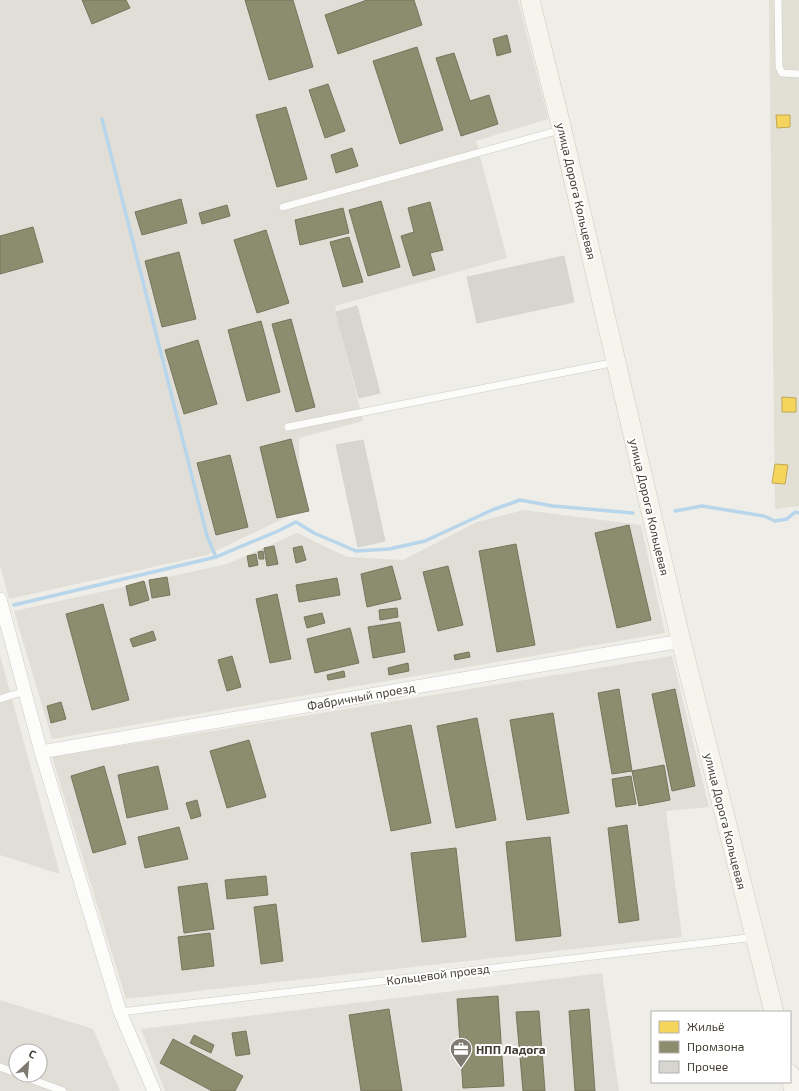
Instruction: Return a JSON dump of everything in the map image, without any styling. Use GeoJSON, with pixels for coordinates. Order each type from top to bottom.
{"type":"FeatureCollection","features":[{"type":"Feature","properties":{"kind":"street","name":"улица Дорога Кольцевая"},"geometry":{"type":"LineString","coordinates":[[530,0],[562,130],[681,641],[774,1011]]}},
{"type":"Feature","properties":{"kind":"street"},"geometry":{"type":"LineString","coordinates":[[0,599],[41,752],[120,1012],[154,1091]]}},
{"type":"Feature","properties":{"kind":"street","name":"Фабричный проезд"},"geometry":{"type":"LineString","coordinates":[[41,752],[681,641]]}},
{"type":"Feature","properties":{"kind":"street"},"geometry":{"type":"LineString","coordinates":[[791,1078],[794,1091]]}},
{"type":"Feature","properties":{"kind":"lane"},"geometry":{"type":"LineString","coordinates":[[778,0],[779,67],[782,72],[799,74]]}},
{"type":"Feature","properties":{"kind":"lane"},"geometry":{"type":"LineString","coordinates":[[283,207],[562,130]]}},
{"type":"Feature","properties":{"kind":"lane"},"geometry":{"type":"LineString","coordinates":[[288,427],[616,362]]}},
{"type":"Feature","properties":{"kind":"lane"},"geometry":{"type":"LineString","coordinates":[[0,699],[24,691]]}},
{"type":"Feature","properties":{"kind":"lane","name":"Кольцевой проезд"},"geometry":{"type":"LineString","coordinates":[[120,1012],[755,937]]}},
{"type":"Feature","properties":{"kind":"lane"},"geometry":{"type":"LineString","coordinates":[[42,1083],[63,1091]]}},
{"type":"Feature","properties":{"kind":"shaded area"},"geometry":{"type":"Polygon","coordinates":[[[0,0],[518,0],[548,119],[476,141],[507,258],[335,306],[363,421],[299,438],[300,511],[207,555],[9,599],[0,565],[0,0]]]}},
{"type":"Feature","properties":{"kind":"shaded area"},"geometry":{"type":"Polygon","coordinates":[[[769,0],[799,0],[799,506],[775,509],[769,0]]]}},
{"type":"Feature","properties":{"kind":"shaded area"},"geometry":{"type":"Polygon","coordinates":[[[524,510],[641,525],[665,633],[52,739],[14,611],[227,564],[297,533],[347,557],[403,560],[477,522],[524,510]]]}},
{"type":"Feature","properties":{"kind":"shaded area"},"geometry":{"type":"Polygon","coordinates":[[[0,655],[60,874],[0,855],[0,655]]]}},
{"type":"Feature","properties":{"kind":"shaded area"},"geometry":{"type":"Polygon","coordinates":[[[672,656],[709,807],[666,811],[682,937],[126,999],[52,757],[672,656]]]}},
{"type":"Feature","properties":{"kind":"shaded area"},"geometry":{"type":"Polygon","coordinates":[[[602,973],[619,1091],[165,1091],[141,1029],[602,973]]]}},
{"type":"Feature","properties":{"kind":"shaded area"},"geometry":{"type":"Polygon","coordinates":[[[0,1000],[93,1029],[120,1091],[0,1091],[0,1000]]]}},
{"type":"Feature","properties":{"kind":"building: Жильё"},"geometry":{"type":"Polygon","coordinates":[[[776,115],[790,115],[790,127],[777,128],[776,115]]]}},
{"type":"Feature","properties":{"kind":"building: Жильё"},"geometry":{"type":"Polygon","coordinates":[[[782,397],[796,398],[796,412],[782,412],[782,397]]]}},
{"type":"Feature","properties":{"kind":"building: Жильё"},"geometry":{"type":"Polygon","coordinates":[[[775,464],[788,465],[785,484],[772,483],[775,464]]]}},
{"type":"Feature","properties":{"kind":"building: Промзона"},"geometry":{"type":"Polygon","coordinates":[[[82,0],[126,0],[130,8],[92,24],[82,0]]]}},
{"type":"Feature","properties":{"kind":"building: Промзона"},"geometry":{"type":"Polygon","coordinates":[[[245,0],[293,0],[313,67],[269,80],[245,0]]]}},
{"type":"Feature","properties":{"kind":"building: Промзона"},"geometry":{"type":"Polygon","coordinates":[[[367,0],[414,0],[422,25],[338,54],[325,15],[367,0]]]}},
{"type":"Feature","properties":{"kind":"building: Промзона"},"geometry":{"type":"Polygon","coordinates":[[[507,35],[511,52],[497,56],[493,39],[507,35]]]}},
{"type":"Feature","properties":{"kind":"building: Промзона"},"geometry":{"type":"Polygon","coordinates":[[[417,47],[443,130],[400,144],[373,61],[417,47]]]}},
{"type":"Feature","properties":{"kind":"building: Промзона"},"geometry":{"type":"Polygon","coordinates":[[[454,53],[470,101],[489,95],[498,124],[461,136],[436,58],[454,53]]]}},
{"type":"Feature","properties":{"kind":"building: Промзона"},"geometry":{"type":"Polygon","coordinates":[[[328,84],[345,131],[325,138],[309,90],[328,84]]]}},
{"type":"Feature","properties":{"kind":"building: Промзона"},"geometry":{"type":"Polygon","coordinates":[[[286,107],[307,179],[277,187],[256,115],[286,107]]]}},
{"type":"Feature","properties":{"kind":"building: Промзона"},"geometry":{"type":"Polygon","coordinates":[[[352,148],[358,166],[336,173],[331,155],[352,148]]]}},
{"type":"Feature","properties":{"kind":"building: Промзона"},"geometry":{"type":"Polygon","coordinates":[[[181,199],[187,223],[142,235],[135,212],[181,199]]]}},
{"type":"Feature","properties":{"kind":"building: Промзона"},"geometry":{"type":"Polygon","coordinates":[[[381,201],[400,267],[368,276],[349,210],[381,201]]]}},
{"type":"Feature","properties":{"kind":"building: Промзона"},"geometry":{"type":"Polygon","coordinates":[[[430,202],[443,250],[430,253],[435,270],[413,276],[401,236],[414,232],[408,208],[430,202]]]}},
{"type":"Feature","properties":{"kind":"building: Промзона"},"geometry":{"type":"Polygon","coordinates":[[[227,205],[230,216],[202,224],[199,213],[227,205]]]}},
{"type":"Feature","properties":{"kind":"building: Промзона"},"geometry":{"type":"Polygon","coordinates":[[[343,208],[349,233],[300,245],[295,220],[343,208]]]}},
{"type":"Feature","properties":{"kind":"building: Промзона"},"geometry":{"type":"Polygon","coordinates":[[[33,227],[43,262],[0,274],[0,236],[33,227]]]}},
{"type":"Feature","properties":{"kind":"building: Промзона"},"geometry":{"type":"Polygon","coordinates":[[[266,230],[289,303],[257,313],[234,240],[266,230]]]}},
{"type":"Feature","properties":{"kind":"building: Промзона"},"geometry":{"type":"Polygon","coordinates":[[[349,237],[363,282],[343,287],[330,242],[349,237]]]}},
{"type":"Feature","properties":{"kind":"building: Промзона"},"geometry":{"type":"Polygon","coordinates":[[[179,252],[196,319],[162,327],[145,261],[179,252]]]}},
{"type":"Feature","properties":{"kind":"building: Промзона"},"geometry":{"type":"Polygon","coordinates":[[[291,319],[315,407],[296,412],[272,324],[291,319]]]}},
{"type":"Feature","properties":{"kind":"building: Промзона"},"geometry":{"type":"Polygon","coordinates":[[[261,321],[280,392],[247,401],[228,330],[261,321]]]}},
{"type":"Feature","properties":{"kind":"building: Промзона"},"geometry":{"type":"Polygon","coordinates":[[[198,340],[217,404],[184,414],[165,350],[198,340]]]}},
{"type":"Feature","properties":{"kind":"building: Промзона"},"geometry":{"type":"Polygon","coordinates":[[[291,439],[309,511],[277,518],[260,447],[291,439]]]}},
{"type":"Feature","properties":{"kind":"building: Промзона"},"geometry":{"type":"Polygon","coordinates":[[[230,455],[248,527],[216,535],[197,463],[230,455]]]}},
{"type":"Feature","properties":{"kind":"building: Промзона"},"geometry":{"type":"Polygon","coordinates":[[[629,525],[651,620],[617,628],[595,533],[629,525]]]}},
{"type":"Feature","properties":{"kind":"building: Промзона"},"geometry":{"type":"Polygon","coordinates":[[[516,544],[535,645],[497,652],[479,551],[516,544]]]}},
{"type":"Feature","properties":{"kind":"building: Промзона"},"geometry":{"type":"Polygon","coordinates":[[[274,546],[278,564],[267,566],[264,548],[274,546]]]}},
{"type":"Feature","properties":{"kind":"building: Промзона"},"geometry":{"type":"Polygon","coordinates":[[[302,546],[306,560],[296,563],[293,548],[302,546]]]}},
{"type":"Feature","properties":{"kind":"building: Промзона"},"geometry":{"type":"Polygon","coordinates":[[[263,551],[264,559],[259,559],[258,552],[263,551]]]}},
{"type":"Feature","properties":{"kind":"building: Промзона"},"geometry":{"type":"Polygon","coordinates":[[[256,554],[258,565],[249,567],[247,556],[256,554]]]}},
{"type":"Feature","properties":{"kind":"building: Промзона"},"geometry":{"type":"Polygon","coordinates":[[[392,566],[401,599],[367,607],[361,574],[392,566]]]}},
{"type":"Feature","properties":{"kind":"building: Промзона"},"geometry":{"type":"Polygon","coordinates":[[[448,566],[463,625],[438,631],[423,572],[448,566]]]}},
{"type":"Feature","properties":{"kind":"building: Промзона"},"geometry":{"type":"Polygon","coordinates":[[[167,577],[170,595],[152,598],[149,580],[167,577]]]}},
{"type":"Feature","properties":{"kind":"building: Промзона"},"geometry":{"type":"Polygon","coordinates":[[[337,578],[340,595],[299,602],[296,585],[337,578]]]}},
{"type":"Feature","properties":{"kind":"building: Промзона"},"geometry":{"type":"Polygon","coordinates":[[[144,581],[149,600],[130,606],[126,586],[144,581]]]}},
{"type":"Feature","properties":{"kind":"building: Промзона"},"geometry":{"type":"Polygon","coordinates":[[[277,594],[291,659],[270,663],[256,599],[277,594]]]}},
{"type":"Feature","properties":{"kind":"building: Промзона"},"geometry":{"type":"Polygon","coordinates":[[[103,604],[129,700],[92,710],[66,614],[103,604]]]}},
{"type":"Feature","properties":{"kind":"building: Промзона"},"geometry":{"type":"Polygon","coordinates":[[[397,608],[398,617],[380,620],[379,610],[397,608]]]}},
{"type":"Feature","properties":{"kind":"building: Промзона"},"geometry":{"type":"Polygon","coordinates":[[[322,613],[325,623],[307,628],[304,617],[322,613]]]}},
{"type":"Feature","properties":{"kind":"building: Промзона"},"geometry":{"type":"Polygon","coordinates":[[[400,622],[405,652],[373,658],[368,627],[400,622]]]}},
{"type":"Feature","properties":{"kind":"building: Промзона"},"geometry":{"type":"Polygon","coordinates":[[[350,628],[359,663],[315,673],[307,639],[350,628]]]}},
{"type":"Feature","properties":{"kind":"building: Промзона"},"geometry":{"type":"Polygon","coordinates":[[[153,631],[156,640],[133,647],[130,639],[153,631]]]}},
{"type":"Feature","properties":{"kind":"building: Промзона"},"geometry":{"type":"Polygon","coordinates":[[[469,652],[470,657],[455,660],[454,655],[469,652]]]}},
{"type":"Feature","properties":{"kind":"building: Промзона"},"geometry":{"type":"Polygon","coordinates":[[[232,656],[241,687],[227,691],[218,660],[232,656]]]}},
{"type":"Feature","properties":{"kind":"building: Промзона"},"geometry":{"type":"Polygon","coordinates":[[[408,663],[409,671],[389,675],[388,668],[408,663]]]}},
{"type":"Feature","properties":{"kind":"building: Промзона"},"geometry":{"type":"Polygon","coordinates":[[[344,671],[345,677],[328,680],[327,675],[344,671]]]}},
{"type":"Feature","properties":{"kind":"building: Промзона"},"geometry":{"type":"Polygon","coordinates":[[[619,689],[632,771],[612,774],[598,693],[619,689]]]}},
{"type":"Feature","properties":{"kind":"building: Промзона"},"geometry":{"type":"Polygon","coordinates":[[[675,689],[695,786],[672,791],[652,694],[675,689]]]}},
{"type":"Feature","properties":{"kind":"building: Промзона"},"geometry":{"type":"Polygon","coordinates":[[[61,702],[66,719],[51,723],[47,706],[61,702]]]}},
{"type":"Feature","properties":{"kind":"building: Промзона"},"geometry":{"type":"Polygon","coordinates":[[[553,713],[569,813],[527,820],[510,720],[553,713]]]}},
{"type":"Feature","properties":{"kind":"building: Промзона"},"geometry":{"type":"Polygon","coordinates":[[[477,718],[496,820],[456,828],[437,726],[477,718]]]}},
{"type":"Feature","properties":{"kind":"building: Промзона"},"geometry":{"type":"Polygon","coordinates":[[[411,725],[431,823],[391,831],[371,733],[411,725]]]}},
{"type":"Feature","properties":{"kind":"building: Промзона"},"geometry":{"type":"Polygon","coordinates":[[[249,740],[266,797],[227,808],[210,751],[249,740]]]}},
{"type":"Feature","properties":{"kind":"building: Промзона"},"geometry":{"type":"Polygon","coordinates":[[[664,765],[670,800],[639,806],[632,771],[664,765]]]}},
{"type":"Feature","properties":{"kind":"building: Промзона"},"geometry":{"type":"Polygon","coordinates":[[[104,766],[126,844],[93,853],[71,776],[104,766]]]}},
{"type":"Feature","properties":{"kind":"building: Промзона"},"geometry":{"type":"Polygon","coordinates":[[[158,766],[168,809],[127,818],[118,775],[158,766]]]}},
{"type":"Feature","properties":{"kind":"building: Промзона"},"geometry":{"type":"Polygon","coordinates":[[[631,776],[636,804],[616,807],[612,779],[631,776]]]}},
{"type":"Feature","properties":{"kind":"building: Промзона"},"geometry":{"type":"Polygon","coordinates":[[[197,800],[201,816],[191,819],[186,803],[197,800]]]}},
{"type":"Feature","properties":{"kind":"building: Промзона"},"geometry":{"type":"Polygon","coordinates":[[[627,825],[639,920],[619,923],[608,828],[627,825]]]}},
{"type":"Feature","properties":{"kind":"building: Промзона"},"geometry":{"type":"Polygon","coordinates":[[[179,827],[188,859],[145,868],[138,837],[179,827]]]}},
{"type":"Feature","properties":{"kind":"building: Промзона"},"geometry":{"type":"Polygon","coordinates":[[[550,837],[561,936],[516,941],[506,842],[550,837]]]}},
{"type":"Feature","properties":{"kind":"building: Промзона"},"geometry":{"type":"Polygon","coordinates":[[[456,848],[466,937],[422,942],[411,853],[456,848]]]}},
{"type":"Feature","properties":{"kind":"building: Промзона"},"geometry":{"type":"Polygon","coordinates":[[[266,876],[268,895],[227,899],[225,880],[266,876]]]}},
{"type":"Feature","properties":{"kind":"building: Промзона"},"geometry":{"type":"Polygon","coordinates":[[[207,883],[214,929],[184,933],[178,887],[207,883]]]}},
{"type":"Feature","properties":{"kind":"building: Промзона"},"geometry":{"type":"Polygon","coordinates":[[[276,904],[283,961],[261,964],[254,907],[276,904]]]}},
{"type":"Feature","properties":{"kind":"building: Промзона"},"geometry":{"type":"Polygon","coordinates":[[[210,933],[214,966],[182,970],[178,937],[210,933]]]}},
{"type":"Feature","properties":{"kind":"building: Промзона"},"geometry":{"type":"Polygon","coordinates":[[[498,996],[504,1086],[463,1088],[457,999],[498,996]]]}},
{"type":"Feature","properties":{"kind":"building: Промзона"},"geometry":{"type":"Polygon","coordinates":[[[389,1009],[402,1091],[361,1091],[349,1015],[389,1009]]]}},
{"type":"Feature","properties":{"kind":"building: Промзона"},"geometry":{"type":"Polygon","coordinates":[[[589,1009],[595,1091],[575,1091],[569,1011],[589,1009]]]}},
{"type":"Feature","properties":{"kind":"building: Промзона"},"geometry":{"type":"Polygon","coordinates":[[[539,1011],[545,1091],[523,1091],[516,1012],[539,1011]]]}},
{"type":"Feature","properties":{"kind":"building: Промзона"},"geometry":{"type":"Polygon","coordinates":[[[246,1031],[250,1054],[236,1056],[232,1033],[246,1031]]]}},
{"type":"Feature","properties":{"kind":"building: Промзона"},"geometry":{"type":"Polygon","coordinates":[[[194,1035],[214,1045],[211,1053],[190,1043],[194,1035]]]}},
{"type":"Feature","properties":{"kind":"building: Промзона"},"geometry":{"type":"Polygon","coordinates":[[[173,1039],[243,1076],[235,1091],[212,1091],[160,1063],[173,1039]]]}},
{"type":"Feature","properties":{"kind":"building: Прочее"},"geometry":{"type":"Polygon","coordinates":[[[564,256],[574,302],[477,323],[467,277],[564,256]]]}},
{"type":"Feature","properties":{"kind":"building: Прочее"},"geometry":{"type":"Polygon","coordinates":[[[357,306],[380,393],[359,398],[336,312],[357,306]]]}},
{"type":"Feature","properties":{"kind":"building: Прочее"},"geometry":{"type":"Polygon","coordinates":[[[363,440],[385,541],[358,547],[336,445],[363,440]]]}},
{"type":"Feature","properties":{"kind":"waterway"},"geometry":{"type":"LineString","coordinates":[[14,605],[216,557],[207,536],[102,119]]}},
{"type":"Feature","properties":{"kind":"waterway"},"geometry":{"type":"LineString","coordinates":[[216,557],[296,522],[314,533],[356,551],[389,549],[425,541],[492,510],[520,500],[553,506],[633,513]]}},
{"type":"Feature","properties":{"kind":"waterway"},"geometry":{"type":"LineString","coordinates":[[675,511],[702,506],[764,516],[775,521],[787,519],[795,512],[799,513]]}},
{"type":"Feature","properties":{"kind":"place","name":"НПП Ладога"},"geometry":{"type":"Point","coordinates":[461,1068]}}]}
